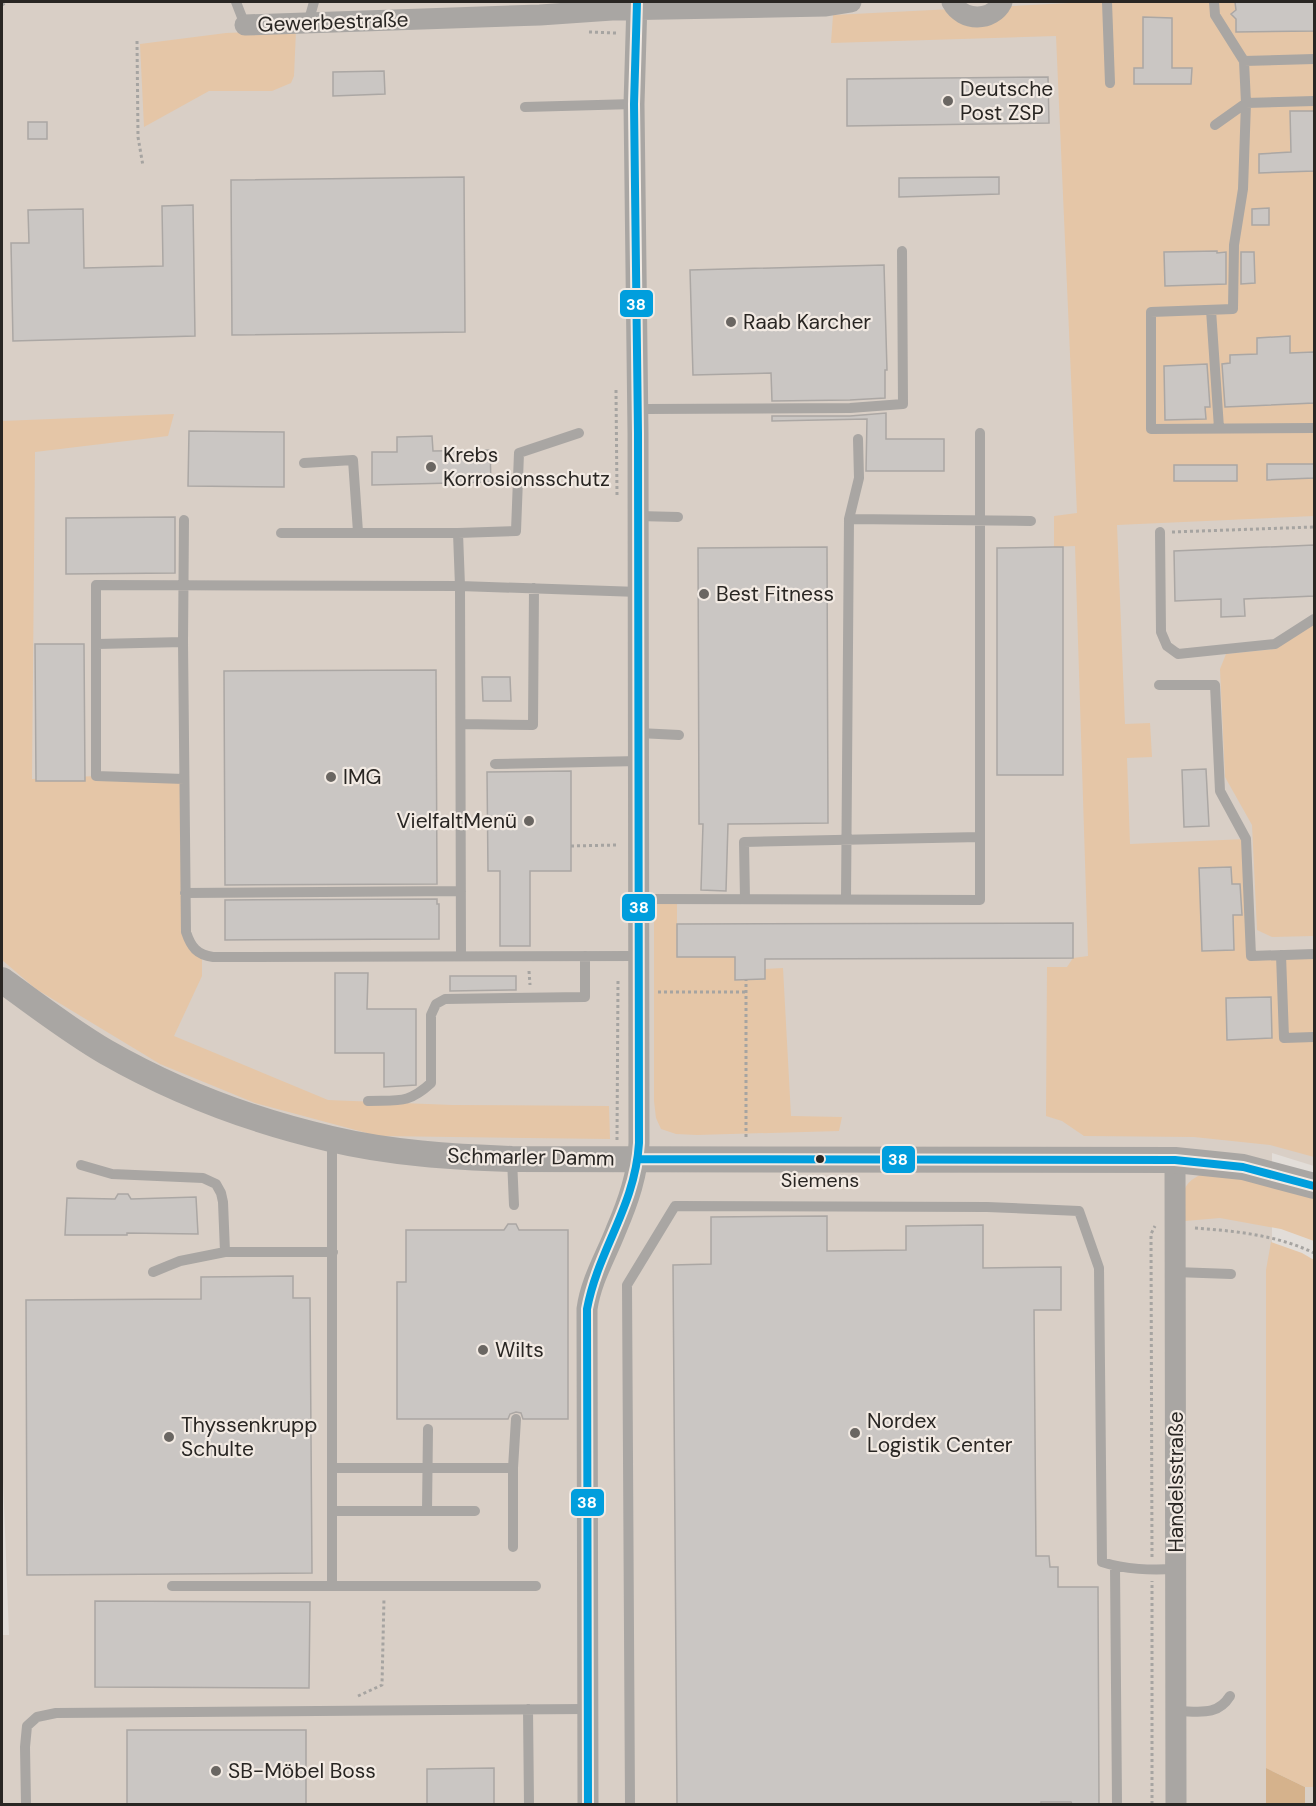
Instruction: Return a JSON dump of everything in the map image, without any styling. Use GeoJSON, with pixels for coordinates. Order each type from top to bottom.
{"type":"FeatureCollection","features":[{"type":"Feature","properties":{"kind":"street","name":"Gewerbestraße"},"geometry":{"type":"LineString","coordinates":[[245,25],[308,23],[503,9],[731,4],[826,6],[851,2]]}},
{"type":"Feature","properties":{"kind":"street"},"geometry":{"type":"LineString","coordinates":[[952,2],[961,13],[978,18],[994,12],[1002,2]]}},
{"type":"Feature","properties":{"kind":"street"},"geometry":{"type":"LineString","coordinates":[[588,1804],[586,1709],[587,1309],[593,1281],[616,1230],[639,1159],[639,592],[634,104],[637,6]]}},
{"type":"Feature","properties":{"kind":"street","name":"Schmarler Damm"},"geometry":{"type":"LineString","coordinates":[[2,980],[63,1025],[106,1052],[156,1078],[210,1102],[332,1139],[429,1154],[512,1159],[1175,1160],[1243,1167],[1314,1186]]}},
{"type":"Feature","properties":{"kind":"street","name":"Handelsstraße"},"geometry":{"type":"LineString","coordinates":[[1175,1160],[1176,1804]]}},
{"type":"Feature","properties":{"kind":"lane"},"geometry":{"type":"LineString","coordinates":[[236,2],[245,25]]}},
{"type":"Feature","properties":{"kind":"lane"},"geometry":{"type":"LineString","coordinates":[[308,23],[314,2]]}},
{"type":"Feature","properties":{"kind":"lane"},"geometry":{"type":"LineString","coordinates":[[1107,2],[1110,83]]}},
{"type":"Feature","properties":{"kind":"lane"},"geometry":{"type":"LineString","coordinates":[[1214,2],[1215,15],[1244,61],[1246,103],[1244,189],[1234,245],[1233,309],[1150,312],[1151,429],[1314,428]]}},
{"type":"Feature","properties":{"kind":"lane"},"geometry":{"type":"LineString","coordinates":[[1244,61],[1314,59]]}},
{"type":"Feature","properties":{"kind":"lane"},"geometry":{"type":"LineString","coordinates":[[1215,125],[1246,103],[1314,101]]}},
{"type":"Feature","properties":{"kind":"lane"},"geometry":{"type":"LineString","coordinates":[[525,107],[634,104]]}},
{"type":"Feature","properties":{"kind":"lane"},"geometry":{"type":"LineString","coordinates":[[646,409],[850,408],[903,404],[902,251]]}},
{"type":"Feature","properties":{"kind":"lane"},"geometry":{"type":"LineString","coordinates":[[1211,310],[1220,428]]}},
{"type":"Feature","properties":{"kind":"lane"},"geometry":{"type":"LineString","coordinates":[[281,532],[516,531],[519,453],[579,433]]}},
{"type":"Feature","properties":{"kind":"lane"},"geometry":{"type":"LineString","coordinates":[[639,899],[980,900],[981,433]]}},
{"type":"Feature","properties":{"kind":"lane"},"geometry":{"type":"LineString","coordinates":[[846,900],[849,519],[859,478],[858,439]]}},
{"type":"Feature","properties":{"kind":"lane"},"geometry":{"type":"LineString","coordinates":[[304,463],[353,460],[358,532]]}},
{"type":"Feature","properties":{"kind":"lane"},"geometry":{"type":"LineString","coordinates":[[638,516],[678,517]]}},
{"type":"Feature","properties":{"kind":"lane"},"geometry":{"type":"LineString","coordinates":[[849,519],[1031,521]]}},
{"type":"Feature","properties":{"kind":"lane"},"geometry":{"type":"LineString","coordinates":[[184,520],[185,893],[186,933],[191,946],[202,956],[213,957],[638,956]]}},
{"type":"Feature","properties":{"kind":"lane"},"geometry":{"type":"LineString","coordinates":[[1160,532],[1161,632],[1167,646],[1178,654],[1275,644],[1314,619]]}},
{"type":"Feature","properties":{"kind":"lane"},"geometry":{"type":"LineString","coordinates":[[458,533],[461,956]]}},
{"type":"Feature","properties":{"kind":"lane"},"geometry":{"type":"LineString","coordinates":[[184,779],[96,777],[96,585],[460,586],[639,592]]}},
{"type":"Feature","properties":{"kind":"lane"},"geometry":{"type":"LineString","coordinates":[[461,724],[533,725],[534,588]]}},
{"type":"Feature","properties":{"kind":"lane"},"geometry":{"type":"LineString","coordinates":[[97,644],[183,642]]}},
{"type":"Feature","properties":{"kind":"lane"},"geometry":{"type":"LineString","coordinates":[[1159,685],[1215,685],[1220,791],[1246,839],[1251,956],[1314,954]]}},
{"type":"Feature","properties":{"kind":"lane"},"geometry":{"type":"LineString","coordinates":[[639,733],[679,735]]}},
{"type":"Feature","properties":{"kind":"lane"},"geometry":{"type":"LineString","coordinates":[[495,764],[639,761]]}},
{"type":"Feature","properties":{"kind":"lane"},"geometry":{"type":"LineString","coordinates":[[745,899],[744,842],[847,838],[980,837]]}},
{"type":"Feature","properties":{"kind":"lane"},"geometry":{"type":"LineString","coordinates":[[185,893],[461,891]]}},
{"type":"Feature","properties":{"kind":"lane"},"geometry":{"type":"LineString","coordinates":[[1281,955],[1284,1038],[1314,1037]]}},
{"type":"Feature","properties":{"kind":"lane"},"geometry":{"type":"LineString","coordinates":[[368,1101],[406,1100],[431,1083],[431,1015],[436,1005],[445,999],[585,997],[585,956]]}},
{"type":"Feature","properties":{"kind":"lane"},"geometry":{"type":"LineString","coordinates":[[332,1139],[332,1586]]}},
{"type":"Feature","properties":{"kind":"lane"},"geometry":{"type":"LineString","coordinates":[[512,1159],[514,1205]]}},
{"type":"Feature","properties":{"kind":"lane"},"geometry":{"type":"LineString","coordinates":[[81,1165],[112,1174],[203,1178],[216,1184],[223,1202],[225,1252]]}},
{"type":"Feature","properties":{"kind":"lane"},"geometry":{"type":"LineString","coordinates":[[630,1804],[627,1285],[675,1206],[987,1207],[1078,1211],[1099,1269],[1102,1562],[1114,1566],[1152,1570],[1176,1569]]}},
{"type":"Feature","properties":{"kind":"lane"},"geometry":{"type":"LineString","coordinates":[[153,1272],[180,1262],[225,1252],[333,1252]]}},
{"type":"Feature","properties":{"kind":"lane"},"geometry":{"type":"LineString","coordinates":[[1176,1272],[1231,1274]]}},
{"type":"Feature","properties":{"kind":"lane"},"geometry":{"type":"LineString","coordinates":[[513,1547],[513,1468],[516,1419]]}},
{"type":"Feature","properties":{"kind":"lane"},"geometry":{"type":"LineString","coordinates":[[427,1511],[428,1430]]}},
{"type":"Feature","properties":{"kind":"lane"},"geometry":{"type":"LineString","coordinates":[[333,1468],[513,1468]]}},
{"type":"Feature","properties":{"kind":"lane"},"geometry":{"type":"LineString","coordinates":[[333,1511],[475,1511]]}},
{"type":"Feature","properties":{"kind":"lane"},"geometry":{"type":"LineString","coordinates":[[1114,1566],[1117,1804]]}},
{"type":"Feature","properties":{"kind":"lane"},"geometry":{"type":"LineString","coordinates":[[172,1586],[536,1586]]}},
{"type":"Feature","properties":{"kind":"lane"},"geometry":{"type":"LineString","coordinates":[[1176,1711],[1212,1711],[1224,1705],[1230,1696]]}},
{"type":"Feature","properties":{"kind":"lane"},"geometry":{"type":"LineString","coordinates":[[528,1709],[529,1804]]}},
{"type":"Feature","properties":{"kind":"lane"},"geometry":{"type":"LineString","coordinates":[[26,1804],[27,1726],[37,1717],[56,1713],[586,1709]]}},
{"type":"Feature","properties":{"kind":"path"},"geometry":{"type":"LineString","coordinates":[[2,5],[6,2]]}},
{"type":"Feature","properties":{"kind":"path"},"geometry":{"type":"LineString","coordinates":[[137,41],[138,137],[143,166]]}},
{"type":"Feature","properties":{"kind":"path"},"geometry":{"type":"LineString","coordinates":[[1160,532],[1314,527]]}},
{"type":"Feature","properties":{"kind":"path"},"geometry":{"type":"LineString","coordinates":[[571,846],[618,845]]}},
{"type":"Feature","properties":{"kind":"path"},"geometry":{"type":"LineString","coordinates":[[530,957],[530,998]]}},
{"type":"Feature","properties":{"kind":"path"},"geometry":{"type":"LineString","coordinates":[[746,1145],[747,980]]}},
{"type":"Feature","properties":{"kind":"path"},"geometry":{"type":"LineString","coordinates":[[639,992],[746,992]]}},
{"type":"Feature","properties":{"kind":"path"},"geometry":{"type":"LineString","coordinates":[[1152,1804],[1151,1234],[1154,1226],[1234,1231],[1272,1238],[1314,1253]]}},
{"type":"Feature","properties":{"kind":"path"},"geometry":{"type":"LineString","coordinates":[[353,1698],[382,1685],[384,1586]]}},
{"type":"Feature","properties":{"kind":"shaded area"},"geometry":{"type":"Polygon","coordinates":[[[2,2],[1314,2],[1314,1166],[1272,1153],[1272,1804],[2,1804],[2,1635],[9,1635],[2,1454],[2,2]]]}},
{"type":"Feature","properties":{"kind":"shaded area"},"geometry":{"type":"Polygon","coordinates":[[[1090,2],[1314,2],[1314,516],[1117,525],[1125,724],[1150,723],[1152,757],[1127,758],[1130,844],[1246,839],[1251,956],[1314,954],[1314,1157],[1270,1145],[1194,1137],[1084,1136],[1062,1121],[1046,1116],[1047,967],[1067,967],[1073,958],[1088,956],[1075,546],[1054,547],[1054,516],[1077,513],[1056,36],[831,43],[833,15],[1090,2]]]}},
{"type":"Feature","properties":{"kind":"shaded area"},"geometry":{"type":"Polygon","coordinates":[[[296,30],[294,76],[291,83],[272,91],[209,91],[144,127],[140,44],[226,33],[296,30]]]}},
{"type":"Feature","properties":{"kind":"shaded area"},"geometry":{"type":"Polygon","coordinates":[[[174,414],[168,436],[35,452],[32,779],[96,776],[184,779],[186,932],[202,955],[202,976],[174,1036],[328,1100],[452,1105],[609,1106],[610,1139],[378,1136],[255,1103],[160,1064],[36,989],[2,960],[2,421],[174,414]]]}},
{"type":"Feature","properties":{"kind":"shaded area"},"geometry":{"type":"Polygon","coordinates":[[[1314,623],[1314,936],[1272,937],[1257,930],[1252,825],[1225,777],[1220,669],[1226,654],[1275,649],[1314,623]]]}},
{"type":"Feature","properties":{"kind":"shaded area"},"geometry":{"type":"Polygon","coordinates":[[[677,903],[677,957],[745,957],[745,961],[735,961],[735,980],[765,979],[765,969],[783,968],[791,1116],[842,1117],[839,1131],[697,1135],[676,1134],[661,1129],[656,1118],[654,1101],[654,904],[677,903]]]}},
{"type":"Feature","properties":{"kind":"shaded area"},"geometry":{"type":"Polygon","coordinates":[[[1205,1173],[1249,1179],[1314,1198],[1314,1241],[1281,1229],[1220,1218],[1185,1221],[1183,1198],[1186,1187],[1190,1181],[1205,1173]]]}},
{"type":"Feature","properties":{"kind":"shaded area"},"geometry":{"type":"Polygon","coordinates":[[[1271,1242],[1302,1253],[1314,1260],[1314,1787],[1305,1787],[1266,1768],[1266,1270],[1271,1242]]]}},
{"type":"Feature","properties":{"kind":"shaded area"},"geometry":{"type":"Polygon","coordinates":[[[1266,1768],[1305,1787],[1305,1804],[1266,1804],[1266,1768]]]}},
{"type":"Feature","properties":{"kind":"shaded area"},"geometry":{"type":"Polygon","coordinates":[[[1305,1787],[1314,1787],[1314,1804],[1305,1804],[1305,1787]]]}},
{"type":"Feature","properties":{"kind":"building"},"geometry":{"type":"Polygon","coordinates":[[[1235,2],[1314,2],[1314,31],[1236,32],[1236,19],[1231,14],[1236,10],[1235,2]]]}},
{"type":"Feature","properties":{"kind":"building"},"geometry":{"type":"Polygon","coordinates":[[[1143,17],[1172,18],[1172,68],[1192,68],[1191,84],[1134,84],[1134,68],[1143,68],[1143,17]]]}},
{"type":"Feature","properties":{"kind":"building"},"geometry":{"type":"Polygon","coordinates":[[[384,71],[385,94],[333,96],[333,72],[384,71]]]}},
{"type":"Feature","properties":{"kind":"building","name":"Deutsche Post ZSP"},"geometry":{"type":"Polygon","coordinates":[[[1048,77],[1049,123],[847,126],[847,79],[1048,77]]]}},
{"type":"Feature","properties":{"kind":"building"},"geometry":{"type":"Polygon","coordinates":[[[1290,111],[1314,111],[1314,171],[1259,173],[1259,154],[1291,152],[1290,111]]]}},
{"type":"Feature","properties":{"kind":"building"},"geometry":{"type":"Polygon","coordinates":[[[28,122],[47,122],[47,139],[28,139],[28,122]]]}},
{"type":"Feature","properties":{"kind":"building"},"geometry":{"type":"Polygon","coordinates":[[[464,177],[465,332],[232,335],[231,180],[464,177]]]}},
{"type":"Feature","properties":{"kind":"building"},"geometry":{"type":"Polygon","coordinates":[[[999,177],[999,194],[899,197],[899,178],[999,177]]]}},
{"type":"Feature","properties":{"kind":"building"},"geometry":{"type":"Polygon","coordinates":[[[193,205],[195,336],[13,341],[11,243],[29,243],[28,210],[83,209],[84,268],[163,266],[162,206],[193,205]]]}},
{"type":"Feature","properties":{"kind":"building"},"geometry":{"type":"Polygon","coordinates":[[[1269,208],[1269,225],[1252,225],[1252,209],[1269,208]]]}},
{"type":"Feature","properties":{"kind":"building"},"geometry":{"type":"Polygon","coordinates":[[[1217,251],[1217,253],[1226,252],[1226,284],[1165,286],[1164,252],[1217,251]]]}},
{"type":"Feature","properties":{"kind":"building"},"geometry":{"type":"Polygon","coordinates":[[[1241,252],[1254,252],[1255,283],[1241,284],[1241,252]]]}},
{"type":"Feature","properties":{"kind":"building"},"geometry":{"type":"Polygon","coordinates":[[[884,265],[887,370],[885,370],[885,398],[772,401],[771,373],[693,375],[690,270],[884,265]]]}},
{"type":"Feature","properties":{"kind":"building"},"geometry":{"type":"Polygon","coordinates":[[[1290,336],[1290,353],[1314,352],[1314,403],[1225,407],[1222,364],[1230,363],[1230,355],[1257,354],[1257,338],[1290,336]]]}},
{"type":"Feature","properties":{"kind":"building"},"geometry":{"type":"Polygon","coordinates":[[[1207,364],[1210,407],[1205,407],[1206,419],[1165,420],[1164,366],[1207,364]]]}},
{"type":"Feature","properties":{"kind":"building"},"geometry":{"type":"Polygon","coordinates":[[[886,413],[886,439],[944,439],[944,471],[866,471],[867,419],[772,421],[772,416],[850,416],[886,413]]]}},
{"type":"Feature","properties":{"kind":"building"},"geometry":{"type":"Polygon","coordinates":[[[189,431],[284,432],[284,487],[188,486],[189,431]]]}},
{"type":"Feature","properties":{"kind":"building","name":"Krebs Korrosionsschutz"},"geometry":{"type":"Polygon","coordinates":[[[432,436],[433,451],[490,450],[491,482],[372,485],[372,452],[397,452],[397,437],[432,436]]]}},
{"type":"Feature","properties":{"kind":"building"},"geometry":{"type":"Polygon","coordinates":[[[1267,464],[1314,464],[1314,478],[1267,480],[1267,464]]]}},
{"type":"Feature","properties":{"kind":"building"},"geometry":{"type":"Polygon","coordinates":[[[1174,465],[1237,465],[1237,481],[1174,481],[1174,465]]]}},
{"type":"Feature","properties":{"kind":"building"},"geometry":{"type":"Polygon","coordinates":[[[175,517],[175,573],[66,574],[66,518],[175,517]]]}},
{"type":"Feature","properties":{"kind":"building"},"geometry":{"type":"Polygon","coordinates":[[[1314,545],[1314,596],[1244,599],[1245,616],[1221,617],[1221,599],[1175,601],[1174,551],[1314,545]]]}},
{"type":"Feature","properties":{"kind":"building"},"geometry":{"type":"Polygon","coordinates":[[[827,547],[828,823],[728,824],[726,891],[701,890],[703,824],[699,824],[698,548],[827,547]]]}},
{"type":"Feature","properties":{"kind":"building"},"geometry":{"type":"Polygon","coordinates":[[[1063,547],[1063,775],[997,775],[997,548],[1063,547]]]}},
{"type":"Feature","properties":{"kind":"building"},"geometry":{"type":"Polygon","coordinates":[[[35,644],[84,644],[85,781],[36,781],[35,644]]]}},
{"type":"Feature","properties":{"kind":"building","name":"IMG"},"geometry":{"type":"Polygon","coordinates":[[[436,670],[437,884],[225,885],[224,671],[436,670]]]}},
{"type":"Feature","properties":{"kind":"building"},"geometry":{"type":"Polygon","coordinates":[[[482,677],[510,677],[511,701],[483,701],[482,677]]]}},
{"type":"Feature","properties":{"kind":"building"},"geometry":{"type":"Polygon","coordinates":[[[1206,769],[1209,826],[1184,827],[1182,770],[1206,769]]]}},
{"type":"Feature","properties":{"kind":"building","name":"VielfaltMenü"},"geometry":{"type":"Polygon","coordinates":[[[571,771],[571,871],[530,871],[530,946],[500,946],[500,871],[488,871],[487,772],[571,771]]]}},
{"type":"Feature","properties":{"kind":"building"},"geometry":{"type":"Polygon","coordinates":[[[1231,867],[1232,884],[1240,884],[1242,915],[1233,915],[1234,950],[1202,951],[1199,868],[1231,867]]]}},
{"type":"Feature","properties":{"kind":"building"},"geometry":{"type":"Polygon","coordinates":[[[437,899],[439,939],[225,940],[225,900],[437,899]]]}},
{"type":"Feature","properties":{"kind":"building"},"geometry":{"type":"Polygon","coordinates":[[[1073,923],[1073,958],[765,959],[765,979],[735,980],[735,957],[677,957],[677,924],[1073,923]]]}},
{"type":"Feature","properties":{"kind":"building"},"geometry":{"type":"Polygon","coordinates":[[[335,973],[368,973],[367,1009],[416,1009],[416,1085],[384,1087],[384,1053],[335,1053],[335,973]]]}},
{"type":"Feature","properties":{"kind":"building"},"geometry":{"type":"Polygon","coordinates":[[[450,976],[516,976],[516,990],[450,991],[450,976]]]}},
{"type":"Feature","properties":{"kind":"building"},"geometry":{"type":"Polygon","coordinates":[[[1271,997],[1272,1038],[1227,1040],[1226,998],[1271,997]]]}},
{"type":"Feature","properties":{"kind":"building"},"geometry":{"type":"Polygon","coordinates":[[[118,1194],[128,1194],[131,1199],[196,1197],[198,1234],[65,1235],[67,1198],[115,1199],[118,1194]]]}},
{"type":"Feature","properties":{"kind":"building","name":"Nordex Logistik Center"},"geometry":{"type":"Polygon","coordinates":[[[827,1216],[827,1251],[906,1250],[906,1226],[983,1225],[983,1268],[1061,1267],[1061,1310],[1034,1310],[1036,1556],[1049,1556],[1050,1567],[1058,1567],[1058,1587],[1098,1587],[1099,1804],[1041,1802],[1041,1804],[677,1804],[673,1265],[711,1264],[711,1217],[827,1216]]]}},
{"type":"Feature","properties":{"kind":"building","name":"Wilts"},"geometry":{"type":"Polygon","coordinates":[[[508,1224],[516,1224],[519,1230],[568,1230],[568,1419],[523,1419],[521,1413],[516,1412],[510,1414],[508,1419],[397,1419],[397,1282],[406,1282],[406,1230],[504,1230],[508,1224]]]}},
{"type":"Feature","properties":{"kind":"building","name":"Thyssenkrupp Schulte"},"geometry":{"type":"Polygon","coordinates":[[[293,1276],[293,1298],[310,1298],[312,1573],[27,1575],[26,1300],[201,1299],[201,1277],[293,1276]]]}},
{"type":"Feature","properties":{"kind":"building"},"geometry":{"type":"Polygon","coordinates":[[[95,1601],[310,1602],[309,1688],[95,1687],[95,1601]]]}},
{"type":"Feature","properties":{"kind":"building","name":"SB-Möbel Boss"},"geometry":{"type":"Polygon","coordinates":[[[127,1730],[306,1730],[306,1804],[127,1804],[127,1730]]]}},
{"type":"Feature","properties":{"kind":"building"},"geometry":{"type":"Polygon","coordinates":[[[494,1768],[494,1804],[427,1804],[427,1769],[494,1768]]]}},
{"type":"Feature","properties":{"kind":"transit line","name":"38"},"geometry":{"type":"LineString","coordinates":[[588,1804],[587,1309],[599,1267],[631,1188],[639,1143],[638,433],[634,104],[637,2]]}},
{"type":"Feature","properties":{"kind":"transit line","name":"38"},"geometry":{"type":"LineString","coordinates":[[639,1159],[1175,1160],[1243,1167],[1314,1186]]}},
{"type":"Feature","properties":{"kind":"place","name":"Deutsche Post ZSP"},"geometry":{"type":"Point","coordinates":[948,101]}},
{"type":"Feature","properties":{"kind":"place","name":"Raab Karcher"},"geometry":{"type":"Point","coordinates":[731,322]}},
{"type":"Feature","properties":{"kind":"place","name":"Krebs Korrosionsschutz"},"geometry":{"type":"Point","coordinates":[431,467]}},
{"type":"Feature","properties":{"kind":"place","name":"Best Fitness"},"geometry":{"type":"Point","coordinates":[704,594]}},
{"type":"Feature","properties":{"kind":"place","name":"IMG"},"geometry":{"type":"Point","coordinates":[331,777]}},
{"type":"Feature","properties":{"kind":"place","name":"VielfaltMenü"},"geometry":{"type":"Point","coordinates":[529,821]}},
{"type":"Feature","properties":{"kind":"place","name":"Siemens"},"geometry":{"type":"Point","coordinates":[820,1159]}},
{"type":"Feature","properties":{"kind":"place","name":"Wilts"},"geometry":{"type":"Point","coordinates":[483,1350]}},
{"type":"Feature","properties":{"kind":"place","name":"Nordex Logistik Center"},"geometry":{"type":"Point","coordinates":[855,1433]}},
{"type":"Feature","properties":{"kind":"place","name":"Thyssenkrupp Schulte"},"geometry":{"type":"Point","coordinates":[169,1437]}},
{"type":"Feature","properties":{"kind":"place","name":"SB-Möbel Boss"},"geometry":{"type":"Point","coordinates":[216,1771]}}]}
